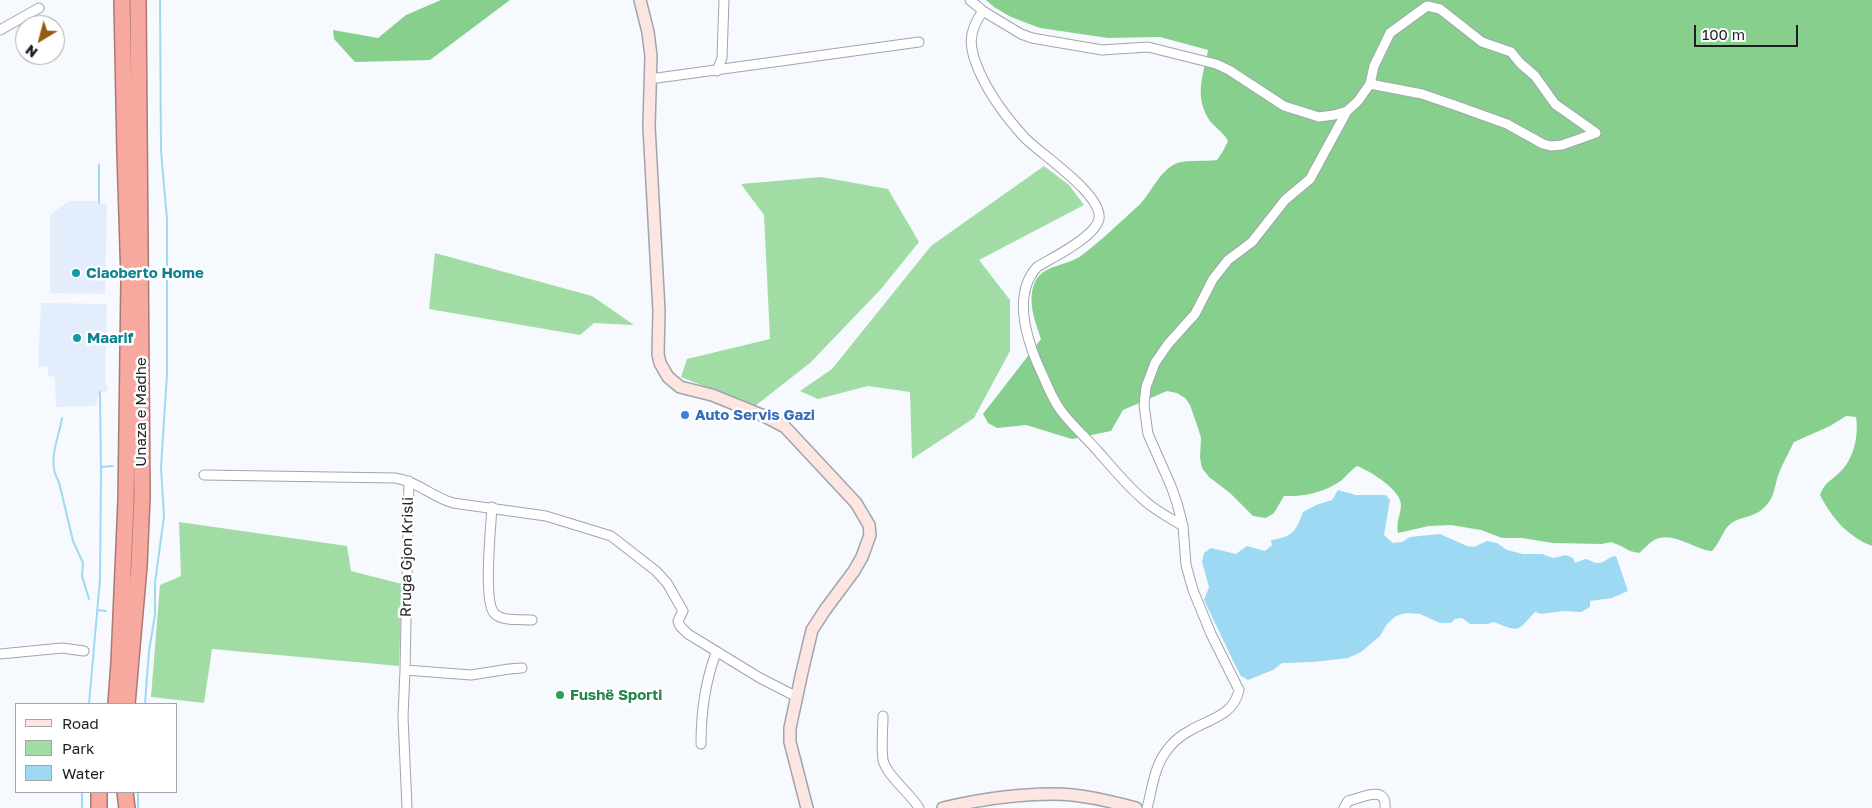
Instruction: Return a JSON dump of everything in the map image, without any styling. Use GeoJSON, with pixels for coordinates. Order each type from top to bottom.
{"type":"FeatureCollection","features":[{"type":"Feature","properties":{"kind":"highway","name":"Unaza e Madhe"},"geometry":{"type":"LineString","coordinates":[[116,703],[126,508],[129,280],[122,0]]}},
{"type":"Feature","properties":{"kind":"highway","name":"Unaza e Madhe"},"geometry":{"type":"LineString","coordinates":[[127,703],[139,566],[142,496],[138,0]]}},
{"type":"Feature","properties":{"kind":"highway"},"geometry":{"type":"LineString","coordinates":[[99,793],[99,808]]}},
{"type":"Feature","properties":{"kind":"highway"},"geometry":{"type":"LineString","coordinates":[[109,793],[109,808]]}},
{"type":"Feature","properties":{"kind":"highway"},"geometry":{"type":"LineString","coordinates":[[120,793],[120,808]]}},
{"type":"Feature","properties":{"kind":"highway"},"geometry":{"type":"LineString","coordinates":[[125,793],[127,808]]}},
{"type":"Feature","properties":{"kind":"street"},"geometry":{"type":"LineString","coordinates":[[640,0],[651,47],[648,126],[658,311],[658,354],[660,363],[668,377],[680,387],[712,395],[780,424],[793,435],[856,503],[869,525],[870,535],[862,557],[812,630],[790,728],[790,742],[808,808]]}},
{"type":"Feature","properties":{"kind":"street"},"geometry":{"type":"LineString","coordinates":[[716,71],[722,58],[724,0]]}},
{"type":"Feature","properties":{"kind":"street"},"geometry":{"type":"LineString","coordinates":[[970,0],[983,11],[1021,34],[1032,38],[1102,50],[1148,47],[1216,64],[1253,85],[1284,106],[1298,112],[1318,117],[1348,111]]}},
{"type":"Feature","properties":{"kind":"street"},"geometry":{"type":"LineString","coordinates":[[1147,808],[1161,759],[1166,751],[1190,730],[1228,710],[1237,699],[1239,690],[1210,634],[1193,590],[1186,565],[1183,526],[1172,486],[1148,434],[1144,405],[1146,387],[1155,363],[1168,344],[1195,314],[1213,280],[1228,260],[1252,242],[1285,200],[1310,179],[1348,111],[1370,84],[1374,66],[1390,34],[1427,6],[1440,9],[1482,42],[1511,52],[1535,76],[1555,104],[1596,133],[1562,145],[1551,146],[1543,144],[1507,124],[1422,94],[1370,84]]}},
{"type":"Feature","properties":{"kind":"street"},"geometry":{"type":"LineString","coordinates":[[0,30],[39,8]]}},
{"type":"Feature","properties":{"kind":"street"},"geometry":{"type":"LineString","coordinates":[[983,11],[974,26],[970,45],[987,89],[1006,117],[1026,139],[1081,186],[1098,210],[1098,219],[1094,226],[1074,246],[1037,266],[1032,272],[1024,301],[1024,316],[1026,332],[1037,363],[1053,399],[1062,412],[1117,474],[1146,502],[1183,526]]}},
{"type":"Feature","properties":{"kind":"street"},"geometry":{"type":"LineString","coordinates":[[650,79],[919,42]]}},
{"type":"Feature","properties":{"kind":"street","name":"Rruga Gjon Krisli"},"geometry":{"type":"LineString","coordinates":[[204,475],[395,478],[408,482],[406,670],[403,717],[407,808]]}},
{"type":"Feature","properties":{"kind":"street"},"geometry":{"type":"LineString","coordinates":[[408,482],[421,486],[440,499],[453,503],[546,516],[611,536],[656,571],[667,583],[683,611],[678,621],[680,626],[688,634],[716,652],[797,697]]}},
{"type":"Feature","properties":{"kind":"street"},"geometry":{"type":"LineString","coordinates":[[492,507],[488,586],[491,607],[494,613],[501,617],[532,620]]}},
{"type":"Feature","properties":{"kind":"street"},"geometry":{"type":"LineString","coordinates":[[0,654],[62,648],[84,651]]}},
{"type":"Feature","properties":{"kind":"street"},"geometry":{"type":"LineString","coordinates":[[701,744],[703,704],[716,652]]}},
{"type":"Feature","properties":{"kind":"street"},"geometry":{"type":"LineString","coordinates":[[406,670],[471,675],[510,668],[522,668]]}},
{"type":"Feature","properties":{"kind":"street"},"geometry":{"type":"LineString","coordinates":[[882,716],[884,761],[889,771],[913,798],[919,808]]}},
{"type":"Feature","properties":{"kind":"street"},"geometry":{"type":"LineString","coordinates":[[943,808],[1053,794],[1099,799],[1136,808]]}},
{"type":"Feature","properties":{"kind":"street"},"geometry":{"type":"LineString","coordinates":[[1344,808],[1348,801],[1375,794],[1384,798],[1386,801],[1385,808]]}},
{"type":"Feature","properties":{"kind":"shaded area"},"geometry":{"type":"Polygon","coordinates":[[[69,201],[96,201],[97,204],[107,204],[105,294],[50,293],[50,215],[69,201]]]}},
{"type":"Feature","properties":{"kind":"shaded area"},"geometry":{"type":"Polygon","coordinates":[[[41,303],[107,304],[105,384],[108,385],[108,389],[105,392],[100,392],[95,406],[56,407],[55,377],[48,376],[48,366],[38,367],[41,303]]]}},
{"type":"Feature","properties":{"kind":"green space"},"geometry":{"type":"Polygon","coordinates":[[[441,0],[510,0],[430,60],[355,62],[334,39],[333,30],[378,38],[406,15],[441,0]]]}},
{"type":"Feature","properties":{"kind":"green space"},"geometry":{"type":"Polygon","coordinates":[[[986,0],[1872,0],[1872,546],[1848,532],[1835,519],[1820,495],[1826,485],[1845,467],[1852,454],[1857,431],[1856,417],[1846,416],[1830,426],[1794,442],[1779,473],[1773,496],[1769,502],[1759,512],[1739,519],[1729,525],[1712,551],[1668,537],[1654,540],[1639,553],[1611,542],[1602,544],[1553,543],[1522,538],[1502,538],[1481,530],[1451,525],[1429,526],[1398,533],[1400,500],[1384,482],[1357,466],[1342,480],[1329,488],[1306,495],[1284,496],[1274,513],[1266,518],[1253,516],[1230,493],[1209,477],[1202,468],[1200,458],[1201,438],[1190,405],[1185,398],[1177,393],[1167,391],[1123,410],[1111,431],[1072,439],[1026,425],[997,428],[988,423],[983,414],[1041,339],[1034,317],[1032,302],[1033,287],[1040,275],[1051,268],[1077,259],[1082,255],[1142,202],[1159,178],[1169,168],[1179,162],[1217,160],[1228,141],[1208,118],[1202,101],[1201,84],[1208,50],[1160,37],[1108,38],[1040,28],[1011,17],[986,0]]]}},
{"type":"Feature","properties":{"kind":"green space"},"geometry":{"type":"Polygon","coordinates":[[[1044,166],[1069,185],[1084,205],[979,260],[1010,300],[1010,351],[974,418],[912,459],[910,392],[868,386],[818,399],[800,391],[832,369],[931,246],[1044,166]]]}},
{"type":"Feature","properties":{"kind":"green space"},"geometry":{"type":"Polygon","coordinates":[[[821,177],[888,189],[919,242],[881,289],[810,363],[755,406],[681,377],[687,359],[770,339],[764,215],[741,184],[821,177]]]}},
{"type":"Feature","properties":{"kind":"green space"},"geometry":{"type":"Polygon","coordinates":[[[435,253],[592,296],[634,325],[594,323],[580,335],[429,309],[435,253]]]}},
{"type":"Feature","properties":{"kind":"green space"},"geometry":{"type":"Polygon","coordinates":[[[179,522],[347,546],[351,571],[402,584],[399,666],[212,649],[204,703],[151,697],[160,585],[181,576],[179,522]]]}},
{"type":"Feature","properties":{"kind":"water"},"geometry":{"type":"Polygon","coordinates":[[[1338,490],[1356,495],[1386,495],[1390,500],[1384,535],[1393,543],[1402,542],[1410,537],[1440,534],[1467,546],[1474,547],[1487,541],[1497,543],[1507,550],[1523,554],[1542,554],[1553,558],[1566,555],[1573,558],[1575,563],[1585,559],[1600,563],[1616,556],[1628,591],[1612,598],[1590,601],[1590,607],[1581,612],[1564,611],[1541,614],[1535,612],[1521,626],[1514,629],[1494,622],[1470,624],[1462,618],[1455,619],[1451,623],[1440,623],[1420,614],[1406,613],[1396,616],[1387,624],[1380,636],[1361,652],[1348,658],[1282,663],[1273,670],[1248,680],[1241,676],[1237,669],[1204,600],[1209,587],[1202,562],[1204,553],[1211,548],[1236,554],[1247,546],[1265,551],[1272,545],[1271,540],[1289,535],[1295,529],[1303,512],[1332,500],[1338,490]]]}},
{"type":"Feature","properties":{"kind":"waterway"},"geometry":{"type":"LineString","coordinates":[[145,703],[149,651],[155,615],[155,583],[164,516],[161,467],[167,374],[167,219],[161,151],[160,0]]}},
{"type":"Feature","properties":{"kind":"waterway"},"geometry":{"type":"LineString","coordinates":[[99,165],[99,203]]}},
{"type":"Feature","properties":{"kind":"waterway"},"geometry":{"type":"LineString","coordinates":[[89,703],[100,579],[100,392]]}},
{"type":"Feature","properties":{"kind":"waterway"},"geometry":{"type":"LineString","coordinates":[[62,418],[54,450],[55,474],[59,482],[73,541],[83,563],[82,576],[89,599]]}},
{"type":"Feature","properties":{"kind":"waterway"},"geometry":{"type":"LineString","coordinates":[[101,467],[113,466]]}},
{"type":"Feature","properties":{"kind":"waterway"},"geometry":{"type":"LineString","coordinates":[[97,610],[106,611]]}},
{"type":"Feature","properties":{"kind":"waterway"},"geometry":{"type":"LineString","coordinates":[[82,793],[82,808]]}},
{"type":"Feature","properties":{"kind":"waterway"},"geometry":{"type":"LineString","coordinates":[[138,793],[138,808]]}},
{"type":"Feature","properties":{"kind":"place","name":"Ciaoberto Home"},"geometry":{"type":"Point","coordinates":[76,273]}},
{"type":"Feature","properties":{"kind":"place","name":"Maarif"},"geometry":{"type":"Point","coordinates":[77,338]}},
{"type":"Feature","properties":{"kind":"place","name":"Auto Servis Gazi"},"geometry":{"type":"Point","coordinates":[685,415]}},
{"type":"Feature","properties":{"kind":"place","name":"Fushë Sporti"},"geometry":{"type":"Point","coordinates":[560,695]}}]}
